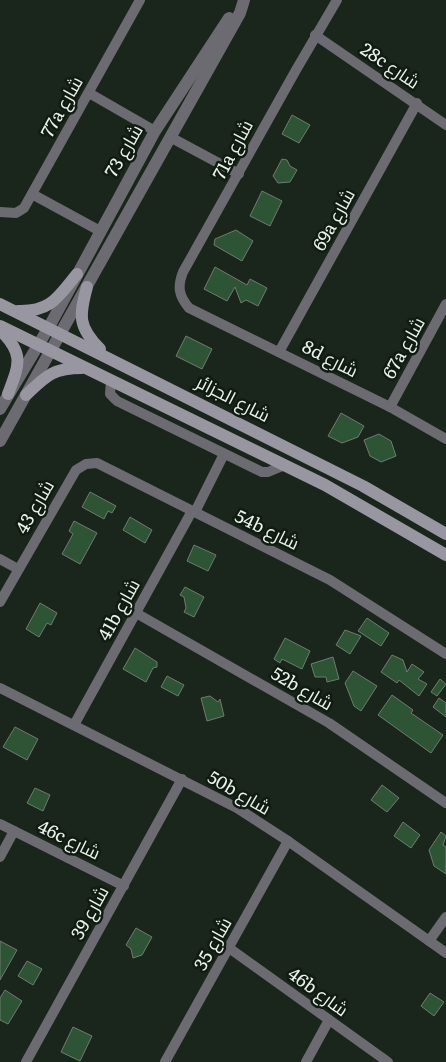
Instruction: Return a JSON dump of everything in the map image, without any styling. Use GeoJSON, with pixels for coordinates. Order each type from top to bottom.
{"type":"FeatureCollection","features":[{"type":"Feature","properties":{"kind":"main road"},"geometry":{"type":"LineString","coordinates":[[13,310],[33,311],[47,307],[77,274]]}},
{"type":"Feature","properties":{"kind":"main road"},"geometry":{"type":"LineString","coordinates":[[87,287],[82,310],[82,324],[89,337],[107,356]]}},
{"type":"Feature","properties":{"kind":"main road","name":"شارع الجزائر"},"geometry":{"type":"LineString","coordinates":[[0,304],[62,333],[363,486],[446,534]]}},
{"type":"Feature","properties":{"kind":"main road","name":"شارع الجزائر"},"geometry":{"type":"LineString","coordinates":[[0,326],[285,465],[357,502],[446,555]]}},
{"type":"Feature","properties":{"kind":"main road"},"geometry":{"type":"LineString","coordinates":[[0,330],[15,347],[18,361],[8,394]]}},
{"type":"Feature","properties":{"kind":"main road"},"geometry":{"type":"LineString","coordinates":[[26,395],[53,372],[66,368],[87,368]]}},
{"type":"Feature","properties":{"kind":"street","name":"77a شارع"},"geometry":{"type":"LineString","coordinates":[[0,212],[16,213],[24,208],[140,0]]}},
{"type":"Feature","properties":{"kind":"street","name":"71a شارع"},"geometry":{"type":"LineString","coordinates":[[198,312],[183,301],[179,291],[180,282],[337,0]]}},
{"type":"Feature","properties":{"kind":"street","name":"شارع 73"},"geometry":{"type":"LineString","coordinates":[[44,348],[49,327],[155,131],[234,9],[244,1]]}},
{"type":"Feature","properties":{"kind":"street","name":"شارع 73"},"geometry":{"type":"LineString","coordinates":[[44,348],[62,333],[240,13],[244,1]]}},
{"type":"Feature","properties":{"kind":"street","name":"28c شارع"},"geometry":{"type":"LineString","coordinates":[[316,35],[417,103],[446,125]]}},
{"type":"Feature","properties":{"kind":"street"},"geometry":{"type":"LineString","coordinates":[[89,93],[155,131]]}},
{"type":"Feature","properties":{"kind":"street","name":"69a شارع"},"geometry":{"type":"LineString","coordinates":[[279,352],[417,103]]}},
{"type":"Feature","properties":{"kind":"street"},"geometry":{"type":"LineString","coordinates":[[170,137],[239,174]]}},
{"type":"Feature","properties":{"kind":"street"},"geometry":{"type":"LineString","coordinates":[[32,194],[100,231]]}},
{"type":"Feature","properties":{"kind":"street","name":"67a شارع"},"geometry":{"type":"LineString","coordinates":[[390,407],[446,304]]}},
{"type":"Feature","properties":{"kind":"street","name":"8d شارع"},"geometry":{"type":"LineString","coordinates":[[198,312],[390,407],[446,439]]}},
{"type":"Feature","properties":{"kind":"street"},"geometry":{"type":"LineString","coordinates":[[0,409],[8,394],[44,348]]}},
{"type":"Feature","properties":{"kind":"street"},"geometry":{"type":"LineString","coordinates":[[0,441],[26,395],[44,348]]}},
{"type":"Feature","properties":{"kind":"street"},"geometry":{"type":"LineString","coordinates":[[111,381],[110,394],[117,401],[224,454],[265,473],[285,465]]}},
{"type":"Feature","properties":{"kind":"street","name":"41b شارع"},"geometry":{"type":"LineString","coordinates":[[74,725],[194,512],[224,454]]}},
{"type":"Feature","properties":{"kind":"street","name":"54b شارع"},"geometry":{"type":"LineString","coordinates":[[70,479],[76,470],[86,464],[97,464],[330,580],[446,654]]}},
{"type":"Feature","properties":{"kind":"street","name":"شارع 43"},"geometry":{"type":"LineString","coordinates":[[0,602],[70,479]]}},
{"type":"Feature","properties":{"kind":"street"},"geometry":{"type":"LineString","coordinates":[[0,559],[18,569]]}},
{"type":"Feature","properties":{"kind":"street","name":"52b شارع"},"geometry":{"type":"LineString","coordinates":[[136,613],[329,723],[446,803]]}},
{"type":"Feature","properties":{"kind":"street","name":"50b شارع"},"geometry":{"type":"LineString","coordinates":[[0,688],[237,808],[288,841],[446,954]]}},
{"type":"Feature","properties":{"kind":"street","name":"شارع 39"},"geometry":{"type":"LineString","coordinates":[[26,1062],[182,779]]}},
{"type":"Feature","properties":{"kind":"street","name":"46c شارع"},"geometry":{"type":"LineString","coordinates":[[0,824],[124,886]]}},
{"type":"Feature","properties":{"kind":"street"},"geometry":{"type":"LineString","coordinates":[[0,857],[14,831]]}},
{"type":"Feature","properties":{"kind":"street","name":"شارع 35"},"geometry":{"type":"LineString","coordinates":[[165,1062],[288,841]]}},
{"type":"Feature","properties":{"kind":"street"},"geometry":{"type":"LineString","coordinates":[[429,941],[446,917]]}},
{"type":"Feature","properties":{"kind":"street","name":"46b شارع"},"geometry":{"type":"LineString","coordinates":[[229,948],[388,1062]]}},
{"type":"Feature","properties":{"kind":"street"},"geometry":{"type":"LineString","coordinates":[[306,1062],[329,1020]]}},
{"type":"Feature","properties":{"kind":"building"},"geometry":{"type":"Polygon","coordinates":[[[292,115],[310,125],[299,143],[282,134],[292,115]]]}},
{"type":"Feature","properties":{"kind":"building"},"geometry":{"type":"Polygon","coordinates":[[[282,159],[287,160],[290,166],[297,170],[290,182],[278,183],[273,176],[282,159]]]}},
{"type":"Feature","properties":{"kind":"building"},"geometry":{"type":"Polygon","coordinates":[[[262,191],[282,201],[270,226],[250,216],[262,191]]]}},
{"type":"Feature","properties":{"kind":"building"},"geometry":{"type":"Polygon","coordinates":[[[236,230],[253,241],[242,261],[214,245],[215,239],[236,230]]]}},
{"type":"Feature","properties":{"kind":"building"},"geometry":{"type":"Polygon","coordinates":[[[215,267],[247,285],[250,279],[267,288],[258,306],[246,300],[241,303],[235,287],[227,301],[204,289],[215,267]]]}},
{"type":"Feature","properties":{"kind":"building"},"geometry":{"type":"Polygon","coordinates":[[[186,336],[212,349],[202,369],[176,356],[186,336]]]}},
{"type":"Feature","properties":{"kind":"building"},"geometry":{"type":"Polygon","coordinates":[[[341,413],[364,426],[358,437],[342,443],[328,436],[341,413]]]}},
{"type":"Feature","properties":{"kind":"building"},"geometry":{"type":"Polygon","coordinates":[[[379,434],[391,441],[396,456],[381,462],[370,456],[364,440],[379,434]]]}},
{"type":"Feature","properties":{"kind":"building"},"geometry":{"type":"Polygon","coordinates":[[[90,492],[116,506],[112,513],[108,511],[104,519],[82,507],[90,492]]]}},
{"type":"Feature","properties":{"kind":"building"},"geometry":{"type":"Polygon","coordinates":[[[130,517],[152,530],[145,543],[123,530],[130,517]]]}},
{"type":"Feature","properties":{"kind":"building"},"geometry":{"type":"Polygon","coordinates":[[[74,521],[97,533],[80,564],[62,554],[73,534],[69,531],[74,521]]]}},
{"type":"Feature","properties":{"kind":"building"},"geometry":{"type":"Polygon","coordinates":[[[194,545],[216,555],[208,571],[187,561],[194,545]]]}},
{"type":"Feature","properties":{"kind":"building"},"geometry":{"type":"Polygon","coordinates":[[[185,587],[204,597],[194,617],[184,612],[186,608],[184,597],[180,595],[185,587]]]}},
{"type":"Feature","properties":{"kind":"building"},"geometry":{"type":"Polygon","coordinates":[[[40,603],[57,613],[51,625],[47,623],[39,637],[26,629],[40,603]]]}},
{"type":"Feature","properties":{"kind":"building"},"geometry":{"type":"Polygon","coordinates":[[[367,618],[389,633],[381,646],[358,631],[367,618]]]}},
{"type":"Feature","properties":{"kind":"building"},"geometry":{"type":"Polygon","coordinates":[[[345,630],[361,636],[350,654],[336,645],[345,630]]]}},
{"type":"Feature","properties":{"kind":"building"},"geometry":{"type":"Polygon","coordinates":[[[285,638],[310,651],[302,669],[282,659],[280,663],[274,659],[285,638]]]}},
{"type":"Feature","properties":{"kind":"building"},"geometry":{"type":"Polygon","coordinates":[[[135,648],[157,662],[157,667],[153,668],[146,682],[123,669],[135,648]]]}},
{"type":"Feature","properties":{"kind":"building"},"geometry":{"type":"Polygon","coordinates":[[[392,655],[403,660],[407,672],[412,664],[424,672],[418,679],[427,684],[419,696],[399,680],[397,683],[381,672],[392,655]]]}},
{"type":"Feature","properties":{"kind":"building"},"geometry":{"type":"Polygon","coordinates":[[[333,657],[339,679],[327,682],[326,677],[315,677],[311,664],[333,657]]]}},
{"type":"Feature","properties":{"kind":"building"},"geometry":{"type":"Polygon","coordinates":[[[353,671],[377,686],[361,711],[354,706],[345,683],[353,671]]]}},
{"type":"Feature","properties":{"kind":"building"},"geometry":{"type":"Polygon","coordinates":[[[167,676],[184,685],[178,696],[161,687],[167,676]]]}},
{"type":"Feature","properties":{"kind":"building"},"geometry":{"type":"Polygon","coordinates":[[[440,679],[446,684],[437,696],[431,692],[440,679]]]}},
{"type":"Feature","properties":{"kind":"building"},"geometry":{"type":"Polygon","coordinates":[[[392,695],[413,710],[411,713],[443,735],[431,753],[378,715],[392,695]]]}},
{"type":"Feature","properties":{"kind":"building"},"geometry":{"type":"Polygon","coordinates":[[[210,696],[218,702],[220,699],[224,716],[207,721],[201,698],[210,696]]]}},
{"type":"Feature","properties":{"kind":"building"},"geometry":{"type":"Polygon","coordinates":[[[439,698],[446,703],[446,717],[433,707],[439,698]]]}},
{"type":"Feature","properties":{"kind":"building"},"geometry":{"type":"Polygon","coordinates":[[[15,727],[38,739],[27,760],[3,747],[15,727]]]}},
{"type":"Feature","properties":{"kind":"building"},"geometry":{"type":"Polygon","coordinates":[[[382,785],[399,798],[387,812],[371,800],[382,785]]]}},
{"type":"Feature","properties":{"kind":"building"},"geometry":{"type":"Polygon","coordinates":[[[35,788],[50,795],[43,811],[27,803],[35,788]]]}},
{"type":"Feature","properties":{"kind":"building"},"geometry":{"type":"Polygon","coordinates":[[[403,822],[420,835],[411,848],[394,836],[403,822]]]}},
{"type":"Feature","properties":{"kind":"building"},"geometry":{"type":"Polygon","coordinates":[[[441,832],[446,836],[443,845],[446,847],[446,874],[434,866],[429,850],[441,832]]]}},
{"type":"Feature","properties":{"kind":"building"},"geometry":{"type":"Polygon","coordinates":[[[136,928],[152,937],[142,955],[133,958],[131,949],[126,945],[136,928]]]}},
{"type":"Feature","properties":{"kind":"building"},"geometry":{"type":"Polygon","coordinates":[[[0,941],[17,950],[0,980],[0,941]]]}},
{"type":"Feature","properties":{"kind":"building"},"geometry":{"type":"Polygon","coordinates":[[[27,961],[42,969],[33,985],[18,976],[27,961]]]}},
{"type":"Feature","properties":{"kind":"building"},"geometry":{"type":"Polygon","coordinates":[[[5,990],[22,1001],[8,1024],[0,1020],[0,998],[5,990]]]}},
{"type":"Feature","properties":{"kind":"building"},"geometry":{"type":"Polygon","coordinates":[[[430,993],[444,1002],[434,1016],[421,1006],[430,993]]]}},
{"type":"Feature","properties":{"kind":"building"},"geometry":{"type":"Polygon","coordinates":[[[73,1027],[92,1036],[80,1061],[61,1052],[73,1027]]]}}]}
